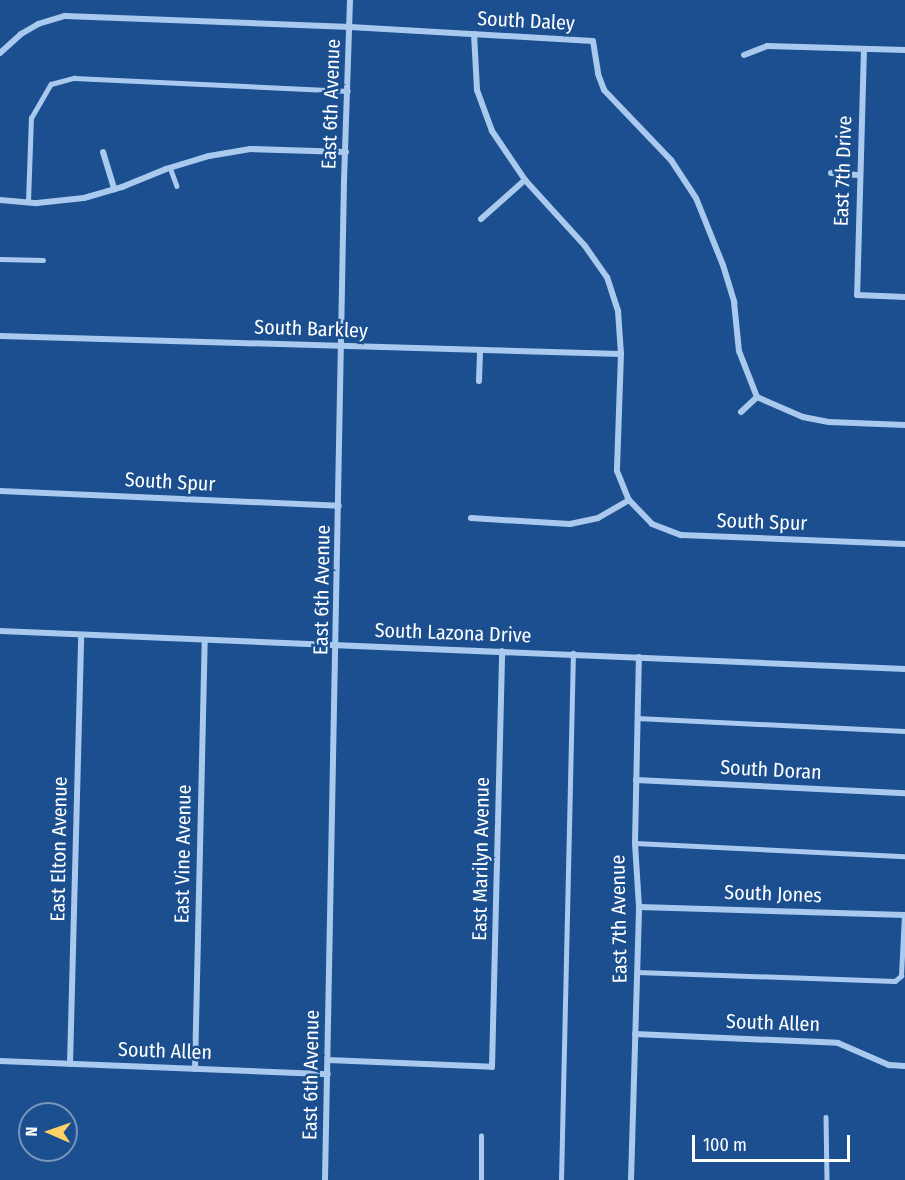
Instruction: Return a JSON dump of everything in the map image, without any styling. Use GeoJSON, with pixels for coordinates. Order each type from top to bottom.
{"type":"FeatureCollection","features":[{"type":"Feature","properties":{"kind":"street","name":"East 6th Avenue"},"geometry":{"type":"LineString","coordinates":[[325,1180],[350,0]]}},
{"type":"Feature","properties":{"kind":"street","name":"South Daley"},"geometry":{"type":"LineString","coordinates":[[0,53],[6,46],[38,24],[65,16],[350,27],[593,41],[598,74],[604,90],[671,160],[696,198],[723,265],[734,302],[739,351],[757,397]]}},
{"type":"Feature","properties":{"kind":"street"},"geometry":{"type":"LineString","coordinates":[[471,518],[570,524],[598,519],[629,500],[617,471],[621,354],[618,311],[607,277],[585,246],[525,180],[492,131],[477,90],[474,34]]}},
{"type":"Feature","properties":{"kind":"street"},"geometry":{"type":"LineString","coordinates":[[0,39],[6,46]]}},
{"type":"Feature","properties":{"kind":"street"},"geometry":{"type":"LineString","coordinates":[[744,55],[767,46],[905,50]]}},
{"type":"Feature","properties":{"kind":"street","name":"East 7th Drive"},"geometry":{"type":"LineString","coordinates":[[864,49],[858,175],[857,295],[905,297]]}},
{"type":"Feature","properties":{"kind":"street"},"geometry":{"type":"LineString","coordinates":[[0,200],[28,202],[84,198],[170,167],[209,156],[250,149],[346,152]]}},
{"type":"Feature","properties":{"kind":"street"},"geometry":{"type":"LineString","coordinates":[[103,152],[114,189]]}},
{"type":"Feature","properties":{"kind":"street"},"geometry":{"type":"LineString","coordinates":[[831,173],[858,175]]}},
{"type":"Feature","properties":{"kind":"street"},"geometry":{"type":"LineString","coordinates":[[481,219],[525,180]]}},
{"type":"Feature","properties":{"kind":"street","name":"South Barkley"},"geometry":{"type":"LineString","coordinates":[[0,336],[621,354]]}},
{"type":"Feature","properties":{"kind":"street"},"geometry":{"type":"LineString","coordinates":[[479,381],[480,350]]}},
{"type":"Feature","properties":{"kind":"street"},"geometry":{"type":"LineString","coordinates":[[741,412],[757,397],[803,417],[830,422],[905,425]]}},
{"type":"Feature","properties":{"kind":"street","name":"South Spur"},"geometry":{"type":"LineString","coordinates":[[0,491],[339,506]]}},
{"type":"Feature","properties":{"kind":"street","name":"South Spur"},"geometry":{"type":"LineString","coordinates":[[629,500],[652,524],[681,535],[905,544]]}},
{"type":"Feature","properties":{"kind":"street","name":"South Lazona Drive"},"geometry":{"type":"LineString","coordinates":[[0,631],[205,641],[573,653],[905,669]]}},
{"type":"Feature","properties":{"kind":"street","name":"East Elton Avenue"},"geometry":{"type":"LineString","coordinates":[[70,1064],[81,635]]}},
{"type":"Feature","properties":{"kind":"street","name":"East Vine Avenue"},"geometry":{"type":"LineString","coordinates":[[195,1069],[205,641]]}},
{"type":"Feature","properties":{"kind":"street","name":"East Marilyn Avenue"},"geometry":{"type":"LineString","coordinates":[[328,1060],[492,1067],[502,651]]}},
{"type":"Feature","properties":{"kind":"street","name":"East 7th Avenue"},"geometry":{"type":"LineString","coordinates":[[631,1180],[639,907],[635,843],[639,657]]}},
{"type":"Feature","properties":{"kind":"street","name":"South Doran"},"geometry":{"type":"LineString","coordinates":[[636,780],[905,793]]}},
{"type":"Feature","properties":{"kind":"street","name":"South Jones"},"geometry":{"type":"LineString","coordinates":[[639,907],[904,915]]}},
{"type":"Feature","properties":{"kind":"street","name":"South Allen"},"geometry":{"type":"LineString","coordinates":[[635,1034],[838,1043],[889,1065],[905,1066]]}},
{"type":"Feature","properties":{"kind":"street","name":"South Allen"},"geometry":{"type":"LineString","coordinates":[[0,1061],[328,1074]]}},
{"type":"Feature","properties":{"kind":"lane"},"geometry":{"type":"LineString","coordinates":[[28,202],[31,118],[51,84],[74,78],[348,91]]}},
{"type":"Feature","properties":{"kind":"lane"},"geometry":{"type":"LineString","coordinates":[[170,167],[177,186]]}},
{"type":"Feature","properties":{"kind":"lane"},"geometry":{"type":"LineString","coordinates":[[0,259],[43,260]]}},
{"type":"Feature","properties":{"kind":"lane"},"geometry":{"type":"LineString","coordinates":[[561,1180],[573,653]]}},
{"type":"Feature","properties":{"kind":"lane"},"geometry":{"type":"LineString","coordinates":[[638,718],[905,731]]}},
{"type":"Feature","properties":{"kind":"lane"},"geometry":{"type":"LineString","coordinates":[[635,843],[905,856]]}},
{"type":"Feature","properties":{"kind":"lane"},"geometry":{"type":"LineString","coordinates":[[637,972],[895,981],[901,976],[904,915]]}},
{"type":"Feature","properties":{"kind":"lane"},"geometry":{"type":"LineString","coordinates":[[826,1117],[827,1180]]}},
{"type":"Feature","properties":{"kind":"lane"},"geometry":{"type":"LineString","coordinates":[[481,1136],[481,1180]]}}]}
